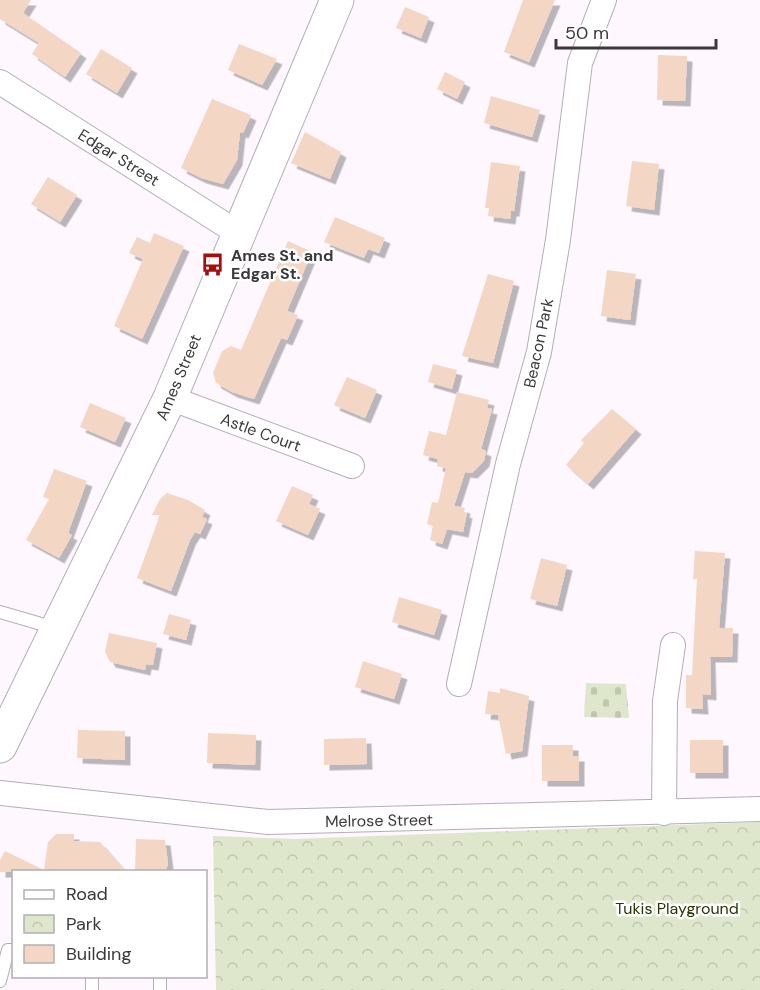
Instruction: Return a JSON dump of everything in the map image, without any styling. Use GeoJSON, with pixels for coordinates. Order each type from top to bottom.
{"type":"FeatureCollection","features":[{"type":"Feature","properties":{"kind":"street","name":"Ames Street"},"geometry":{"type":"LineString","coordinates":[[0,746],[170,398],[337,0]]}},
{"type":"Feature","properties":{"kind":"street","name":"Beacon Park"},"geometry":{"type":"LineString","coordinates":[[459,684],[508,464],[539,352],[558,240],[580,63],[604,0]]}},
{"type":"Feature","properties":{"kind":"street","name":"Edgar Street"},"geometry":{"type":"LineString","coordinates":[[0,82],[238,233]]}},
{"type":"Feature","properties":{"kind":"street","name":"Astle Court"},"geometry":{"type":"LineString","coordinates":[[170,398],[352,466]]}},
{"type":"Feature","properties":{"kind":"street"},"geometry":{"type":"LineString","coordinates":[[664,813],[665,701],[673,645]]}},
{"type":"Feature","properties":{"kind":"street","name":"Melrose Street"},"geometry":{"type":"LineString","coordinates":[[0,794],[268,822],[760,809]]}},
{"type":"Feature","properties":{"kind":"lane"},"geometry":{"type":"LineString","coordinates":[[0,612],[59,629]]}},
{"type":"Feature","properties":{"kind":"lane"},"geometry":{"type":"LineString","coordinates":[[0,981],[8,950],[12,950]]}},
{"type":"Feature","properties":{"kind":"green space"},"geometry":{"type":"Polygon","coordinates":[[[586,683],[626,684],[629,718],[584,717],[586,683]]]}},
{"type":"Feature","properties":{"kind":"green space","name":"Tukis Playground"},"geometry":{"type":"Polygon","coordinates":[[[760,822],[760,990],[216,990],[213,836],[294,839],[760,822]]]}},
{"type":"Feature","properties":{"kind":"building"},"geometry":{"type":"Polygon","coordinates":[[[0,0],[31,0],[23,13],[81,53],[65,77],[32,54],[39,43],[0,19],[0,0]]]}},
{"type":"Feature","properties":{"kind":"building"},"geometry":{"type":"Polygon","coordinates":[[[523,0],[555,0],[529,62],[504,52],[523,0]]]}},
{"type":"Feature","properties":{"kind":"building"},"geometry":{"type":"Polygon","coordinates":[[[405,7],[429,17],[421,38],[396,28],[405,7]]]}},
{"type":"Feature","properties":{"kind":"building"},"geometry":{"type":"Polygon","coordinates":[[[239,44],[277,59],[262,85],[228,70],[239,44]]]}},
{"type":"Feature","properties":{"kind":"building"},"geometry":{"type":"Polygon","coordinates":[[[101,49],[132,68],[117,93],[86,74],[101,49]]]}},
{"type":"Feature","properties":{"kind":"building"},"geometry":{"type":"Polygon","coordinates":[[[658,55],[687,56],[685,101],[657,100],[658,55]]]}},
{"type":"Feature","properties":{"kind":"building"},"geometry":{"type":"Polygon","coordinates":[[[445,72],[465,82],[457,99],[437,89],[445,72]]]}},
{"type":"Feature","properties":{"kind":"building"},"geometry":{"type":"Polygon","coordinates":[[[491,96],[540,110],[532,137],[484,123],[491,96]]]}},
{"type":"Feature","properties":{"kind":"building"},"geometry":{"type":"Polygon","coordinates":[[[212,99],[251,115],[243,133],[240,132],[237,160],[223,184],[201,178],[181,168],[212,99]]]}},
{"type":"Feature","properties":{"kind":"building"},"geometry":{"type":"Polygon","coordinates":[[[305,132],[341,152],[330,179],[291,163],[305,132]]]}},
{"type":"Feature","properties":{"kind":"building"},"geometry":{"type":"Polygon","coordinates":[[[632,161],[659,164],[654,210],[626,206],[632,161]]]}},
{"type":"Feature","properties":{"kind":"building"},"geometry":{"type":"Polygon","coordinates":[[[491,162],[520,166],[514,211],[511,211],[510,219],[488,216],[489,208],[485,208],[491,162]]]}},
{"type":"Feature","properties":{"kind":"building"},"geometry":{"type":"Polygon","coordinates":[[[48,177],[77,195],[60,222],[31,204],[48,177]]]}},
{"type":"Feature","properties":{"kind":"building"},"geometry":{"type":"Polygon","coordinates":[[[335,217],[385,238],[379,253],[368,249],[364,258],[324,242],[335,217]]]}},
{"type":"Feature","properties":{"kind":"building"},"geometry":{"type":"Polygon","coordinates":[[[154,233],[184,246],[142,339],[114,326],[143,259],[129,253],[137,237],[150,243],[154,233]]]}},
{"type":"Feature","properties":{"kind":"building"},"geometry":{"type":"Polygon","coordinates":[[[288,241],[312,252],[287,311],[298,315],[287,340],[281,338],[254,399],[232,392],[216,383],[213,373],[222,351],[231,346],[241,350],[288,241]]]}},
{"type":"Feature","properties":{"kind":"building"},"geometry":{"type":"Polygon","coordinates":[[[607,270],[636,274],[630,320],[601,316],[607,270]]]}},
{"type":"Feature","properties":{"kind":"building"},"geometry":{"type":"Polygon","coordinates":[[[488,274],[514,281],[493,363],[462,356],[488,274]]]}},
{"type":"Feature","properties":{"kind":"building"},"geometry":{"type":"Polygon","coordinates":[[[433,364],[457,370],[452,389],[428,382],[433,364]]]}},
{"type":"Feature","properties":{"kind":"building"},"geometry":{"type":"Polygon","coordinates":[[[347,377],[377,390],[365,418],[334,405],[347,377]]]}},
{"type":"Feature","properties":{"kind":"building"},"geometry":{"type":"Polygon","coordinates":[[[457,392],[489,400],[487,408],[492,409],[481,449],[486,451],[484,461],[472,473],[465,472],[454,506],[465,508],[464,512],[467,513],[463,532],[447,529],[442,544],[430,540],[433,526],[427,524],[432,502],[438,503],[446,468],[437,466],[438,459],[423,455],[429,431],[446,435],[457,392]]]}},
{"type":"Feature","properties":{"kind":"building"},"geometry":{"type":"Polygon","coordinates":[[[90,403],[126,418],[115,442],[80,427],[90,403]]]}},
{"type":"Feature","properties":{"kind":"building"},"geometry":{"type":"Polygon","coordinates":[[[612,409],[636,429],[588,484],[566,465],[584,443],[581,440],[612,409]]]}},
{"type":"Feature","properties":{"kind":"building"},"geometry":{"type":"Polygon","coordinates":[[[54,469],[87,481],[68,533],[72,535],[59,558],[26,540],[49,499],[43,497],[54,469]]]}},
{"type":"Feature","properties":{"kind":"building"},"geometry":{"type":"Polygon","coordinates":[[[292,486],[313,495],[309,504],[320,509],[308,535],[276,521],[292,486]]]}},
{"type":"Feature","properties":{"kind":"building"},"geometry":{"type":"Polygon","coordinates":[[[167,493],[188,500],[205,510],[202,517],[207,519],[200,534],[195,532],[190,540],[171,591],[137,578],[160,515],[152,515],[160,499],[167,493]]]}},
{"type":"Feature","properties":{"kind":"building"},"geometry":{"type":"Polygon","coordinates":[[[695,551],[725,553],[719,628],[733,628],[732,657],[710,657],[711,695],[702,694],[703,709],[686,708],[686,675],[692,675],[697,579],[693,579],[695,551]]]}},
{"type":"Feature","properties":{"kind":"building"},"geometry":{"type":"Polygon","coordinates":[[[541,558],[567,565],[557,606],[530,599],[541,558]]]}},
{"type":"Feature","properties":{"kind":"building"},"geometry":{"type":"Polygon","coordinates":[[[399,597],[442,610],[434,635],[392,622],[399,597]]]}},
{"type":"Feature","properties":{"kind":"building"},"geometry":{"type":"Polygon","coordinates":[[[169,614],[191,620],[186,640],[163,634],[169,614]]]}},
{"type":"Feature","properties":{"kind":"building"},"geometry":{"type":"Polygon","coordinates":[[[109,633],[157,643],[153,665],[146,664],[145,670],[110,662],[105,652],[109,633]]]}},
{"type":"Feature","properties":{"kind":"building"},"geometry":{"type":"Polygon","coordinates":[[[363,661],[402,674],[394,699],[355,687],[363,661]]]}},
{"type":"Feature","properties":{"kind":"building"},"geometry":{"type":"Polygon","coordinates":[[[500,688],[529,696],[522,751],[506,754],[498,715],[485,714],[488,691],[500,693],[500,688]]]}},
{"type":"Feature","properties":{"kind":"building"},"geometry":{"type":"Polygon","coordinates":[[[78,730],[125,731],[125,760],[77,758],[78,730]]]}},
{"type":"Feature","properties":{"kind":"building"},"geometry":{"type":"Polygon","coordinates":[[[208,733],[256,735],[255,765],[207,763],[208,733]]]}},
{"type":"Feature","properties":{"kind":"building"},"geometry":{"type":"Polygon","coordinates":[[[366,738],[367,764],[324,765],[324,739],[366,738]]]}},
{"type":"Feature","properties":{"kind":"building"},"geometry":{"type":"Polygon","coordinates":[[[690,740],[723,740],[723,773],[690,773],[690,740]]]}},
{"type":"Feature","properties":{"kind":"building"},"geometry":{"type":"Polygon","coordinates":[[[542,745],[573,745],[573,756],[579,756],[579,781],[542,781],[542,745]]]}},
{"type":"Feature","properties":{"kind":"building"},"geometry":{"type":"Polygon","coordinates":[[[56,834],[74,834],[74,841],[100,842],[124,870],[44,870],[48,842],[56,834]]]}},
{"type":"Feature","properties":{"kind":"building"},"geometry":{"type":"Polygon","coordinates":[[[136,839],[165,840],[168,864],[166,870],[135,870],[136,839]]]}},
{"type":"Feature","properties":{"kind":"building"},"geometry":{"type":"Polygon","coordinates":[[[5,851],[44,870],[0,872],[0,860],[5,851]]]}},
{"type":"Feature","properties":{"kind":"place","name":"Ames St. and Edgar St."},"geometry":{"type":"Point","coordinates":[213,264]}}]}
